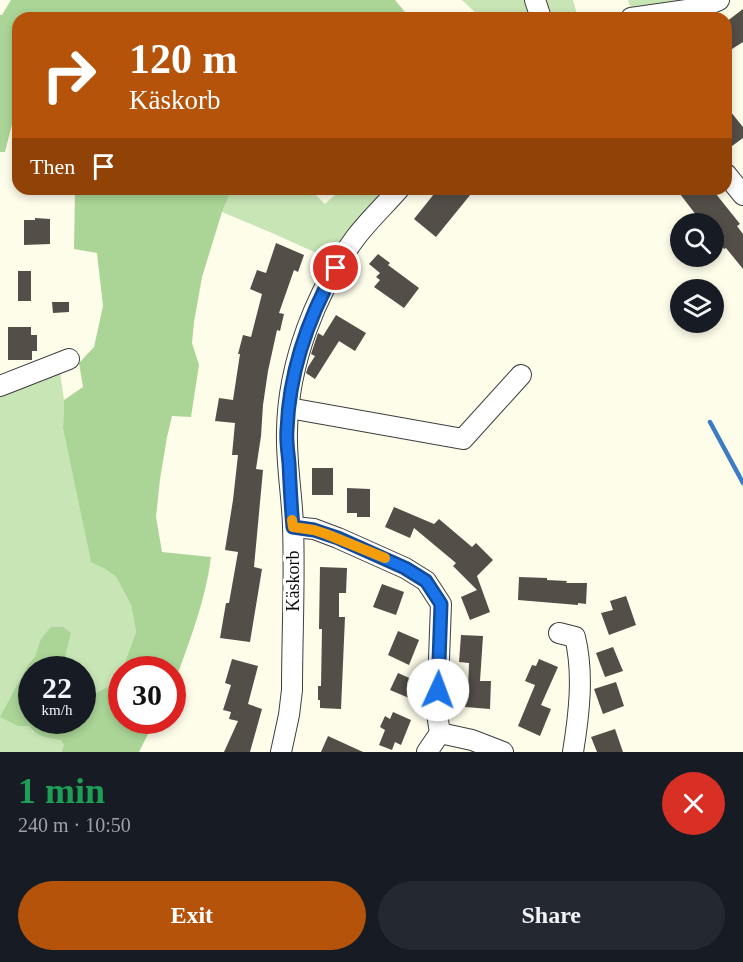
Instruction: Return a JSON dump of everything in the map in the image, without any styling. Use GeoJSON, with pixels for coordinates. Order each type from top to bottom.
{"type":"FeatureCollection","features":[{"type":"Feature","properties":{"kind":"street"},"geometry":{"type":"LineString","coordinates":[[673,12],[700,8],[719,0]]}},
{"type":"Feature","properties":{"kind":"street"},"geometry":{"type":"LineString","coordinates":[[732,181],[743,195]]}},
{"type":"Feature","properties":{"kind":"street","name":"Käskorb"},"geometry":{"type":"LineString","coordinates":[[281,752],[292,690],[293,527],[286,432],[295,369],[305,333],[324,288],[357,236],[394,195]]}},
{"type":"Feature","properties":{"kind":"street"},"geometry":{"type":"LineString","coordinates":[[0,386],[69,359]]}},
{"type":"Feature","properties":{"kind":"street"},"geometry":{"type":"LineString","coordinates":[[289,408],[463,439],[521,375]]}},
{"type":"Feature","properties":{"kind":"street"},"geometry":{"type":"LineString","coordinates":[[293,527],[314,530],[338,538],[405,568],[426,581],[441,604],[438,714],[440,733],[427,752]]}},
{"type":"Feature","properties":{"kind":"street"},"geometry":{"type":"LineString","coordinates":[[559,633],[575,637],[579,655],[577,728],[573,752]]}},
{"type":"Feature","properties":{"kind":"street"},"geometry":{"type":"LineString","coordinates":[[440,733],[472,740],[503,752]]}},
{"type":"Feature","properties":{"kind":"green space"},"geometry":{"type":"Polygon","coordinates":[[[11,0],[395,0],[405,12],[12,12],[12,124],[5,152],[0,152],[0,15],[11,0]]]}},
{"type":"Feature","properties":{"kind":"green space"},"geometry":{"type":"Polygon","coordinates":[[[462,0],[573,0],[576,12],[475,12],[462,0]]]}},
{"type":"Feature","properties":{"kind":"green space"},"geometry":{"type":"Polygon","coordinates":[[[628,0],[681,0],[683,5],[632,12],[628,0]]]}},
{"type":"Feature","properties":{"kind":"green space"},"geometry":{"type":"Polygon","coordinates":[[[75,195],[229,195],[202,277],[194,322],[192,343],[199,365],[191,417],[172,416],[160,479],[156,517],[162,552],[211,557],[206,587],[184,656],[127,656],[136,632],[131,605],[116,577],[91,562],[63,429],[64,400],[83,387],[79,363],[94,347],[103,306],[97,253],[74,249],[75,195]]]}},
{"type":"Feature","properties":{"kind":"green space"},"geometry":{"type":"Polygon","coordinates":[[[229,195],[316,195],[325,204],[335,195],[386,195],[332,260],[222,212],[229,195]]]}},
{"type":"Feature","properties":{"kind":"green space"},"geometry":{"type":"Polygon","coordinates":[[[60,372],[64,400],[63,429],[91,561],[116,577],[131,605],[136,632],[127,656],[108,656],[108,687],[96,693],[96,656],[18,656],[18,734],[69,737],[68,752],[0,752],[0,394],[60,372]]]}},
{"type":"Feature","properties":{"kind":"green space"},"geometry":{"type":"Polygon","coordinates":[[[51,627],[63,627],[71,633],[65,656],[35,656],[41,639],[51,627]]]}},
{"type":"Feature","properties":{"kind":"green space"},"geometry":{"type":"Polygon","coordinates":[[[18,684],[18,726],[0,717],[18,684]]]}},
{"type":"Feature","properties":{"kind":"green space"},"geometry":{"type":"Polygon","coordinates":[[[108,687],[108,734],[148,734],[139,752],[62,752],[64,745],[61,740],[38,734],[96,734],[96,693],[108,687]]]}},
{"type":"Feature","properties":{"kind":"building"},"geometry":{"type":"Polygon","coordinates":[[[743,9],[743,42],[732,49],[732,17],[743,9]]]}},
{"type":"Feature","properties":{"kind":"building"},"geometry":{"type":"Polygon","coordinates":[[[732,113],[743,127],[743,138],[732,146],[732,113]]]}},
{"type":"Feature","properties":{"kind":"building"},"geometry":{"type":"Polygon","coordinates":[[[433,195],[470,195],[436,237],[414,219],[433,195]]]}},
{"type":"Feature","properties":{"kind":"building"},"geometry":{"type":"Polygon","coordinates":[[[681,195],[717,195],[740,224],[737,226],[743,234],[743,269],[726,248],[724,249],[724,213],[695,213],[681,195]]]}},
{"type":"Feature","properties":{"kind":"building"},"geometry":{"type":"Polygon","coordinates":[[[35,218],[50,219],[50,244],[24,245],[24,220],[35,220],[35,218]]]}},
{"type":"Feature","properties":{"kind":"building"},"geometry":{"type":"Polygon","coordinates":[[[276,243],[304,255],[298,272],[294,270],[279,313],[284,314],[280,331],[277,330],[263,405],[256,469],[263,470],[254,567],[262,569],[250,642],[220,638],[238,552],[225,550],[238,455],[232,455],[235,423],[215,421],[219,398],[233,400],[240,354],[238,354],[243,335],[251,337],[262,294],[250,289],[257,270],[266,273],[276,243]]]}},
{"type":"Feature","properties":{"kind":"building"},"geometry":{"type":"Polygon","coordinates":[[[378,254],[390,263],[388,265],[419,288],[404,308],[374,287],[380,280],[376,277],[380,273],[369,264],[378,254]]]}},
{"type":"Feature","properties":{"kind":"building"},"geometry":{"type":"Polygon","coordinates":[[[18,271],[31,271],[31,301],[18,301],[18,271]]]}},
{"type":"Feature","properties":{"kind":"building"},"geometry":{"type":"Polygon","coordinates":[[[52,302],[69,302],[69,312],[53,313],[52,302]]]}},
{"type":"Feature","properties":{"kind":"building"},"geometry":{"type":"Polygon","coordinates":[[[336,315],[366,333],[355,351],[339,341],[315,379],[306,373],[315,356],[311,354],[318,333],[323,336],[336,315]]]}},
{"type":"Feature","properties":{"kind":"building"},"geometry":{"type":"Polygon","coordinates":[[[8,327],[31,327],[31,335],[37,335],[37,351],[32,351],[32,360],[8,360],[8,327]]]}},
{"type":"Feature","properties":{"kind":"building"},"geometry":{"type":"Polygon","coordinates":[[[312,468],[333,468],[333,495],[312,495],[312,468]]]}},
{"type":"Feature","properties":{"kind":"building"},"geometry":{"type":"Polygon","coordinates":[[[347,488],[370,489],[370,517],[357,517],[357,513],[347,513],[347,488]]]}},
{"type":"Feature","properties":{"kind":"building"},"geometry":{"type":"Polygon","coordinates":[[[394,507],[434,524],[439,519],[472,547],[476,543],[493,560],[477,576],[490,612],[470,620],[461,597],[477,590],[453,566],[456,563],[414,528],[410,538],[385,527],[394,507]]]}},
{"type":"Feature","properties":{"kind":"building"},"geometry":{"type":"Polygon","coordinates":[[[320,567],[347,568],[346,593],[339,593],[339,617],[345,617],[341,709],[320,708],[320,700],[318,700],[318,686],[321,686],[322,629],[319,629],[320,567]]]}},
{"type":"Feature","properties":{"kind":"building"},"geometry":{"type":"Polygon","coordinates":[[[519,577],[547,578],[547,580],[567,581],[566,583],[587,583],[586,604],[518,600],[519,577]]]}},
{"type":"Feature","properties":{"kind":"building"},"geometry":{"type":"Polygon","coordinates":[[[382,584],[404,592],[396,615],[373,607],[382,584]]]}},
{"type":"Feature","properties":{"kind":"building"},"geometry":{"type":"Polygon","coordinates":[[[626,596],[636,625],[609,635],[601,613],[613,610],[610,601],[626,596]]]}},
{"type":"Feature","properties":{"kind":"building"},"geometry":{"type":"Polygon","coordinates":[[[398,631],[419,640],[409,665],[388,655],[398,631]]]}},
{"type":"Feature","properties":{"kind":"building"},"geometry":{"type":"Polygon","coordinates":[[[461,635],[483,636],[480,681],[491,681],[490,709],[465,707],[469,663],[459,662],[461,635]]]}},
{"type":"Feature","properties":{"kind":"building"},"geometry":{"type":"Polygon","coordinates":[[[613,647],[623,671],[605,677],[596,653],[613,647]]]}},
{"type":"Feature","properties":{"kind":"building"},"geometry":{"type":"Polygon","coordinates":[[[232,659],[258,666],[248,704],[262,709],[250,752],[224,752],[238,721],[229,719],[231,712],[223,710],[231,685],[225,683],[232,659]]]}},
{"type":"Feature","properties":{"kind":"building"},"geometry":{"type":"Polygon","coordinates":[[[539,659],[558,667],[541,705],[551,709],[540,736],[518,726],[535,685],[525,681],[532,665],[536,666],[539,659]]]}},
{"type":"Feature","properties":{"kind":"building"},"geometry":{"type":"Polygon","coordinates":[[[398,673],[416,681],[409,698],[390,690],[398,673]]]}},
{"type":"Feature","properties":{"kind":"building"},"geometry":{"type":"Polygon","coordinates":[[[616,682],[624,706],[603,714],[594,689],[616,682]]]}},
{"type":"Feature","properties":{"kind":"building"},"geometry":{"type":"Polygon","coordinates":[[[393,712],[411,720],[401,745],[395,742],[392,750],[379,745],[385,730],[380,727],[385,716],[390,719],[393,712]]]}},
{"type":"Feature","properties":{"kind":"building"},"geometry":{"type":"Polygon","coordinates":[[[615,729],[623,752],[597,752],[591,737],[615,729]]]}},
{"type":"Feature","properties":{"kind":"building"},"geometry":{"type":"Polygon","coordinates":[[[328,736],[363,752],[321,752],[328,736]]]}},
{"type":"Feature","properties":{"kind":"waterway"},"geometry":{"type":"LineString","coordinates":[[710,422],[743,483]]}},
{"type":"Feature","properties":{"kind":"slow traffic"},"geometry":{"type":"LineString","coordinates":[[292,520],[293,527],[314,530],[338,538],[385,558]]}},
{"type":"Feature","properties":{"kind":"route"},"geometry":{"type":"LineString","coordinates":[[336,268],[324,288],[305,333],[295,369],[286,432],[293,527],[314,530],[338,538],[405,568],[426,581],[441,604],[438,690]]}}]}
